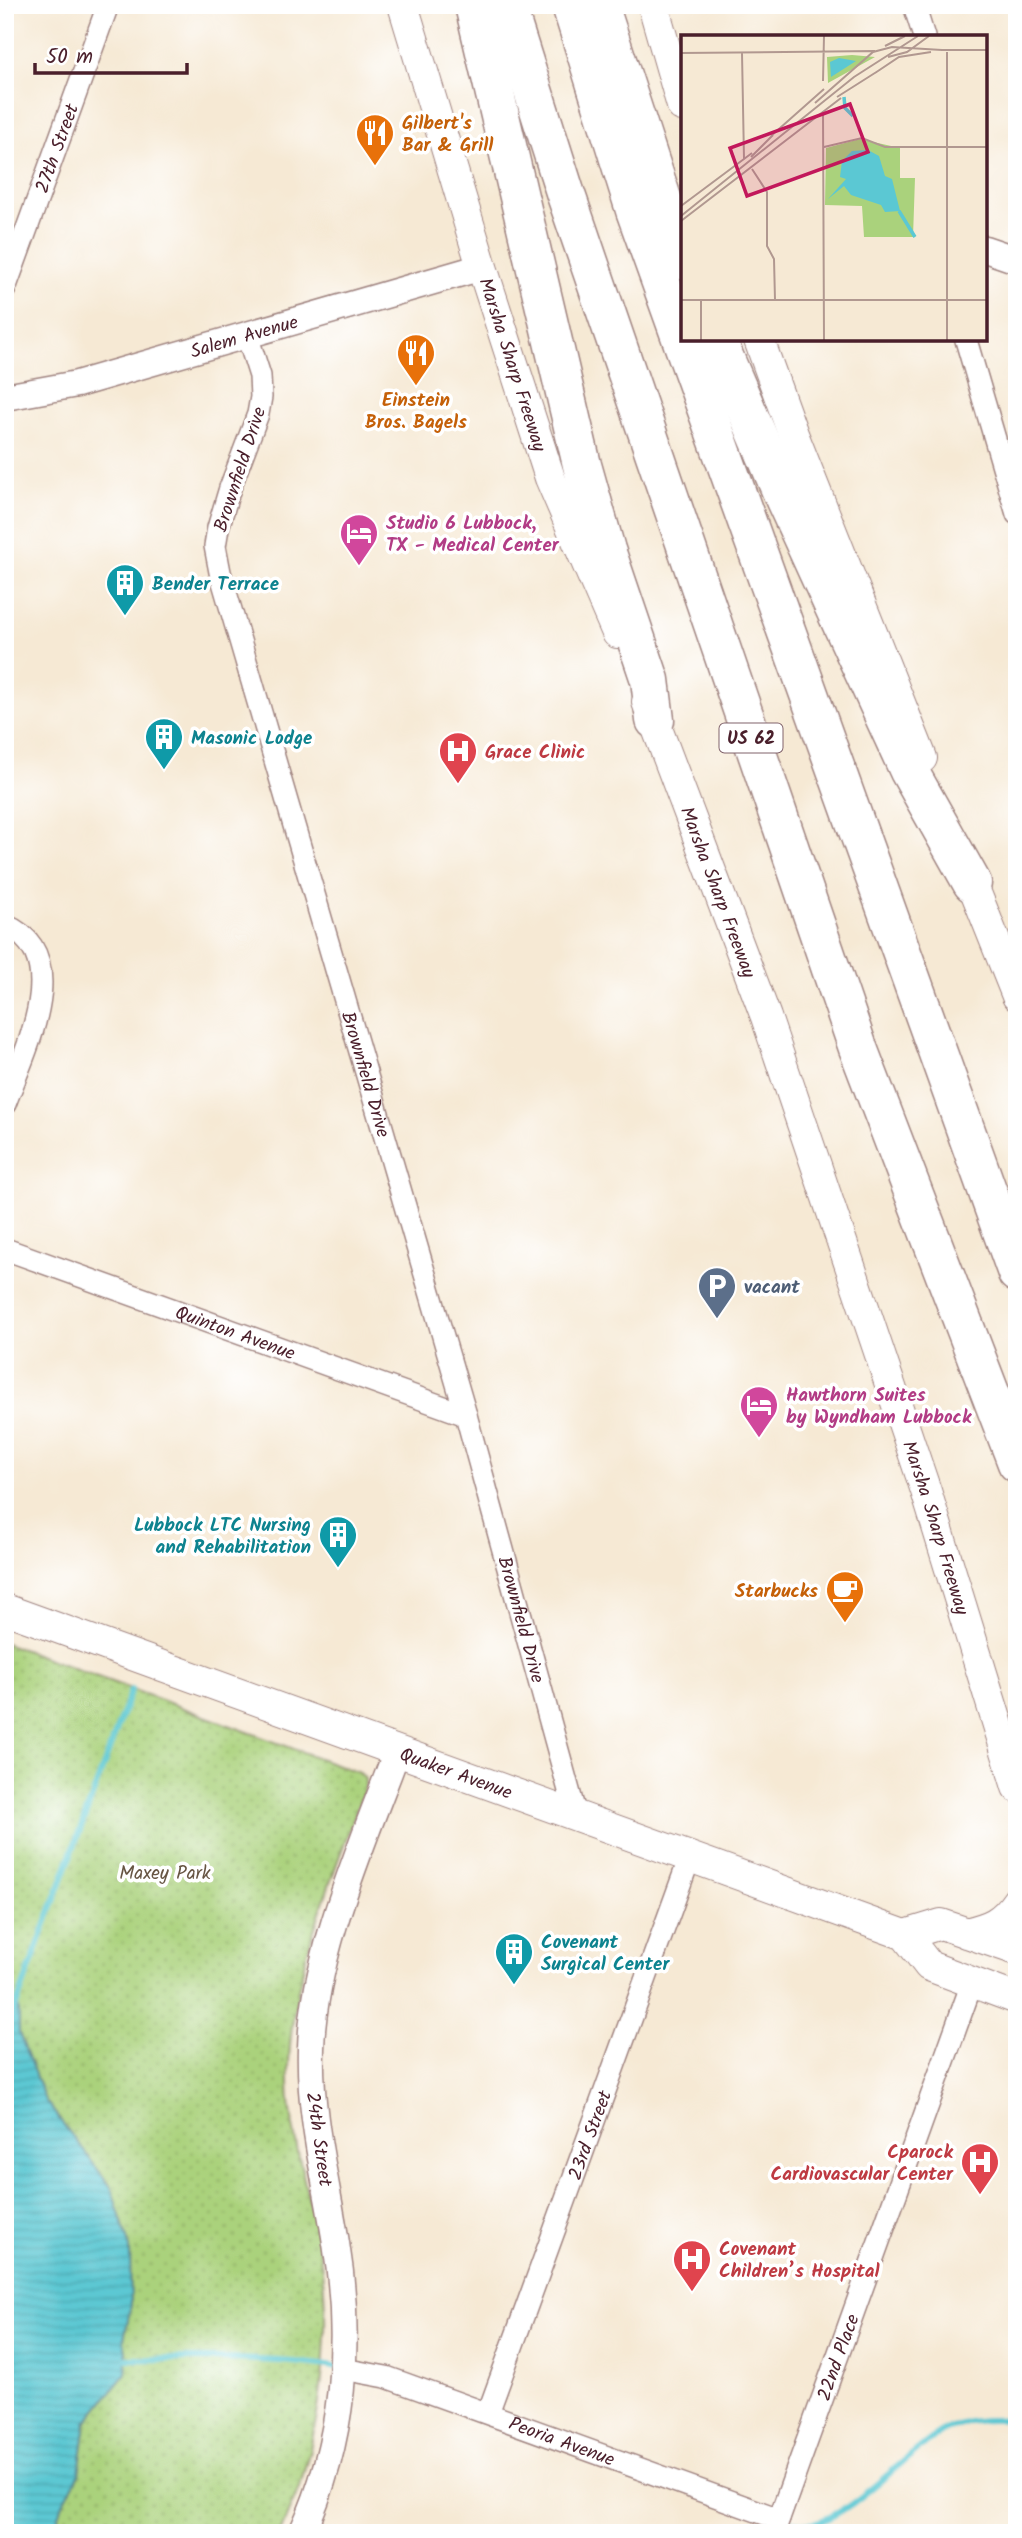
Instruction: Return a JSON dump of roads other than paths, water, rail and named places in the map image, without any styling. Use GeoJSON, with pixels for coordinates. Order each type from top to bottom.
{"type":"FeatureCollection","features":[{"type":"Feature","properties":{"kind":"highway"},"geometry":{"type":"LineString","coordinates":[[474,5],[582,466],[606,550],[650,680],[655,720]]}},
{"type":"Feature","properties":{"kind":"highway","name":"US 62"},"geometry":{"type":"LineString","coordinates":[[506,5],[569,205],[858,1048],[1017,1463]]}},
{"type":"Feature","properties":{"kind":"highway"},"geometry":{"type":"LineString","coordinates":[[570,5],[635,210],[681,338]]}},
{"type":"Feature","properties":{"kind":"highway"},"geometry":{"type":"LineString","coordinates":[[599,5],[681,257]]}},
{"type":"Feature","properties":{"kind":"highway"},"geometry":{"type":"LineString","coordinates":[[682,341],[1017,1273]]}},
{"type":"Feature","properties":{"kind":"highway"},"geometry":{"type":"LineString","coordinates":[[716,341],[785,500],[909,771],[972,883]]}},
{"type":"Feature","properties":{"kind":"main road","name":"Marsha Sharp Freeway"},"geometry":{"type":"LineString","coordinates":[[402,5],[550,478],[655,720],[766,1017],[926,1491],[1017,1787]]}},
{"type":"Feature","properties":{"kind":"main road"},"geometry":{"type":"LineString","coordinates":[[653,5],[681,103]]}},
{"type":"Feature","properties":{"kind":"main road"},"geometry":{"type":"LineString","coordinates":[[760,341],[793,434],[1017,996]]}},
{"type":"Feature","properties":{"kind":"main road","name":"Quaker Avenue"},"geometry":{"type":"LineString","coordinates":[[5,1609],[905,1936]]}},
{"type":"Feature","properties":{"kind":"main road"},"geometry":{"type":"LineString","coordinates":[[965,1933],[991,1927],[1010,1911],[1017,1901]]}},
{"type":"Feature","properties":{"kind":"main road"},"geometry":{"type":"LineString","coordinates":[[1017,1950],[941,1924],[905,1936],[929,1966],[1017,1999]]}},
{"type":"Feature","properties":{"kind":"street","name":"27th Street"},"geometry":{"type":"LineString","coordinates":[[5,289],[108,5]]}},
{"type":"Feature","properties":{"kind":"street"},"geometry":{"type":"LineString","coordinates":[[914,5],[923,35]]}},
{"type":"Feature","properties":{"kind":"street"},"geometry":{"type":"LineString","coordinates":[[987,250],[1017,260]]}},
{"type":"Feature","properties":{"kind":"street","name":"Salem Avenue"},"geometry":{"type":"LineString","coordinates":[[5,397],[78,384],[482,267]]}},
{"type":"Feature","properties":{"kind":"street","name":"Brownfield Drive"},"geometry":{"type":"LineString","coordinates":[[247,335],[260,376],[261,397],[258,414],[218,528],[215,546],[220,572],[466,1415],[576,1816]]}},
{"type":"Feature","properties":{"kind":"street"},"geometry":{"type":"LineString","coordinates":[[966,341],[1017,514]]}},
{"type":"Feature","properties":{"kind":"street"},"geometry":{"type":"LineString","coordinates":[[5,1104],[41,1002],[43,985],[36,956],[10,927]]}},
{"type":"Feature","properties":{"kind":"street","name":"Quinton Avenue"},"geometry":{"type":"LineString","coordinates":[[5,1250],[466,1415]]}},
{"type":"Feature","properties":{"kind":"street","name":"24th Street"},"geometry":{"type":"LineString","coordinates":[[302,2533],[328,2462],[339,2409],[344,2324],[337,2246],[312,2096],[313,2021],[329,1944],[350,1878],[397,1751]]}},
{"type":"Feature","properties":{"kind":"street","name":"23rd Street"},"geometry":{"type":"LineString","coordinates":[[488,2413],[690,1857]]}},
{"type":"Feature","properties":{"kind":"street","name":"22nd Place"},"geometry":{"type":"LineString","coordinates":[[776,2526],[972,1983]]}},
{"type":"Feature","properties":{"kind":"street","name":"Peoria Avenue"},"geometry":{"type":"LineString","coordinates":[[343,2369],[386,2377],[488,2413],[776,2526]]}},
{"type":"Feature","properties":{"kind":"water"},"geometry":{"type":"Polygon","coordinates":[[[19,2007],[19,2033],[45,2100],[111,2187],[130,2248],[131,2305],[124,2339],[126,2373],[86,2423],[79,2474],[63,2504],[54,2533],[5,2533],[5,2026],[15,2016],[19,2007]]]}},
{"type":"Feature","properties":{"kind":"waterway"},"geometry":{"type":"LineString","coordinates":[[12,2017],[131,1690]]}},
{"type":"Feature","properties":{"kind":"waterway"},"geometry":{"type":"LineString","coordinates":[[127,2359],[257,2360],[335,2367]]}},
{"type":"Feature","properties":{"kind":"waterway"},"geometry":{"type":"LineString","coordinates":[[784,2520],[811,2523],[843,2510],[929,2441],[951,2427],[979,2421],[1017,2420]]}},
{"type":"Feature","properties":{"kind":"place","name":"Gilbert's Bar & Grill"},"geometry":{"type":"Point","coordinates":[375,167]}},
{"type":"Feature","properties":{"kind":"place","name":"Einstein Bros. Bagels"},"geometry":{"type":"Point","coordinates":[416,387]}},
{"type":"Feature","properties":{"kind":"place","name":"Studio 6 Lubbock, TX - Medical Center"},"geometry":{"type":"Point","coordinates":[359,567]}},
{"type":"Feature","properties":{"kind":"place","name":"Bender Terrace"},"geometry":{"type":"Point","coordinates":[125,617]}},
{"type":"Feature","properties":{"kind":"place","name":"Masonic Lodge"},"geometry":{"type":"Point","coordinates":[164,771]}},
{"type":"Feature","properties":{"kind":"place","name":"Grace Clinic"},"geometry":{"type":"Point","coordinates":[458,785]}},
{"type":"Feature","properties":{"kind":"place","name":"vacant"},"geometry":{"type":"Point","coordinates":[717,1320]}},
{"type":"Feature","properties":{"kind":"place","name":"Hawthorn Suites by Wyndham Lubbock"},"geometry":{"type":"Point","coordinates":[759,1439]}},
{"type":"Feature","properties":{"kind":"place","name":"Lubbock LTC Nursing and Rehabilitation"},"geometry":{"type":"Point","coordinates":[338,1569]}},
{"type":"Feature","properties":{"kind":"place","name":"Starbucks"},"geometry":{"type":"Point","coordinates":[845,1624]}},
{"type":"Feature","properties":{"kind":"place","name":"Covenant Surgical Center"},"geometry":{"type":"Point","coordinates":[514,1986]}},
{"type":"Feature","properties":{"kind":"place","name":"Cparock Cardiovascular Center"},"geometry":{"type":"Point","coordinates":[980,2196]}},
{"type":"Feature","properties":{"kind":"place","name":"Covenant Children’s Hospital"},"geometry":{"type":"Point","coordinates":[692,2293]}},
{"type":"Feature","properties":{"kind":"park label","name":"Maxey Park"},"geometry":{"type":"Point","coordinates":[165,1872]}}]}
